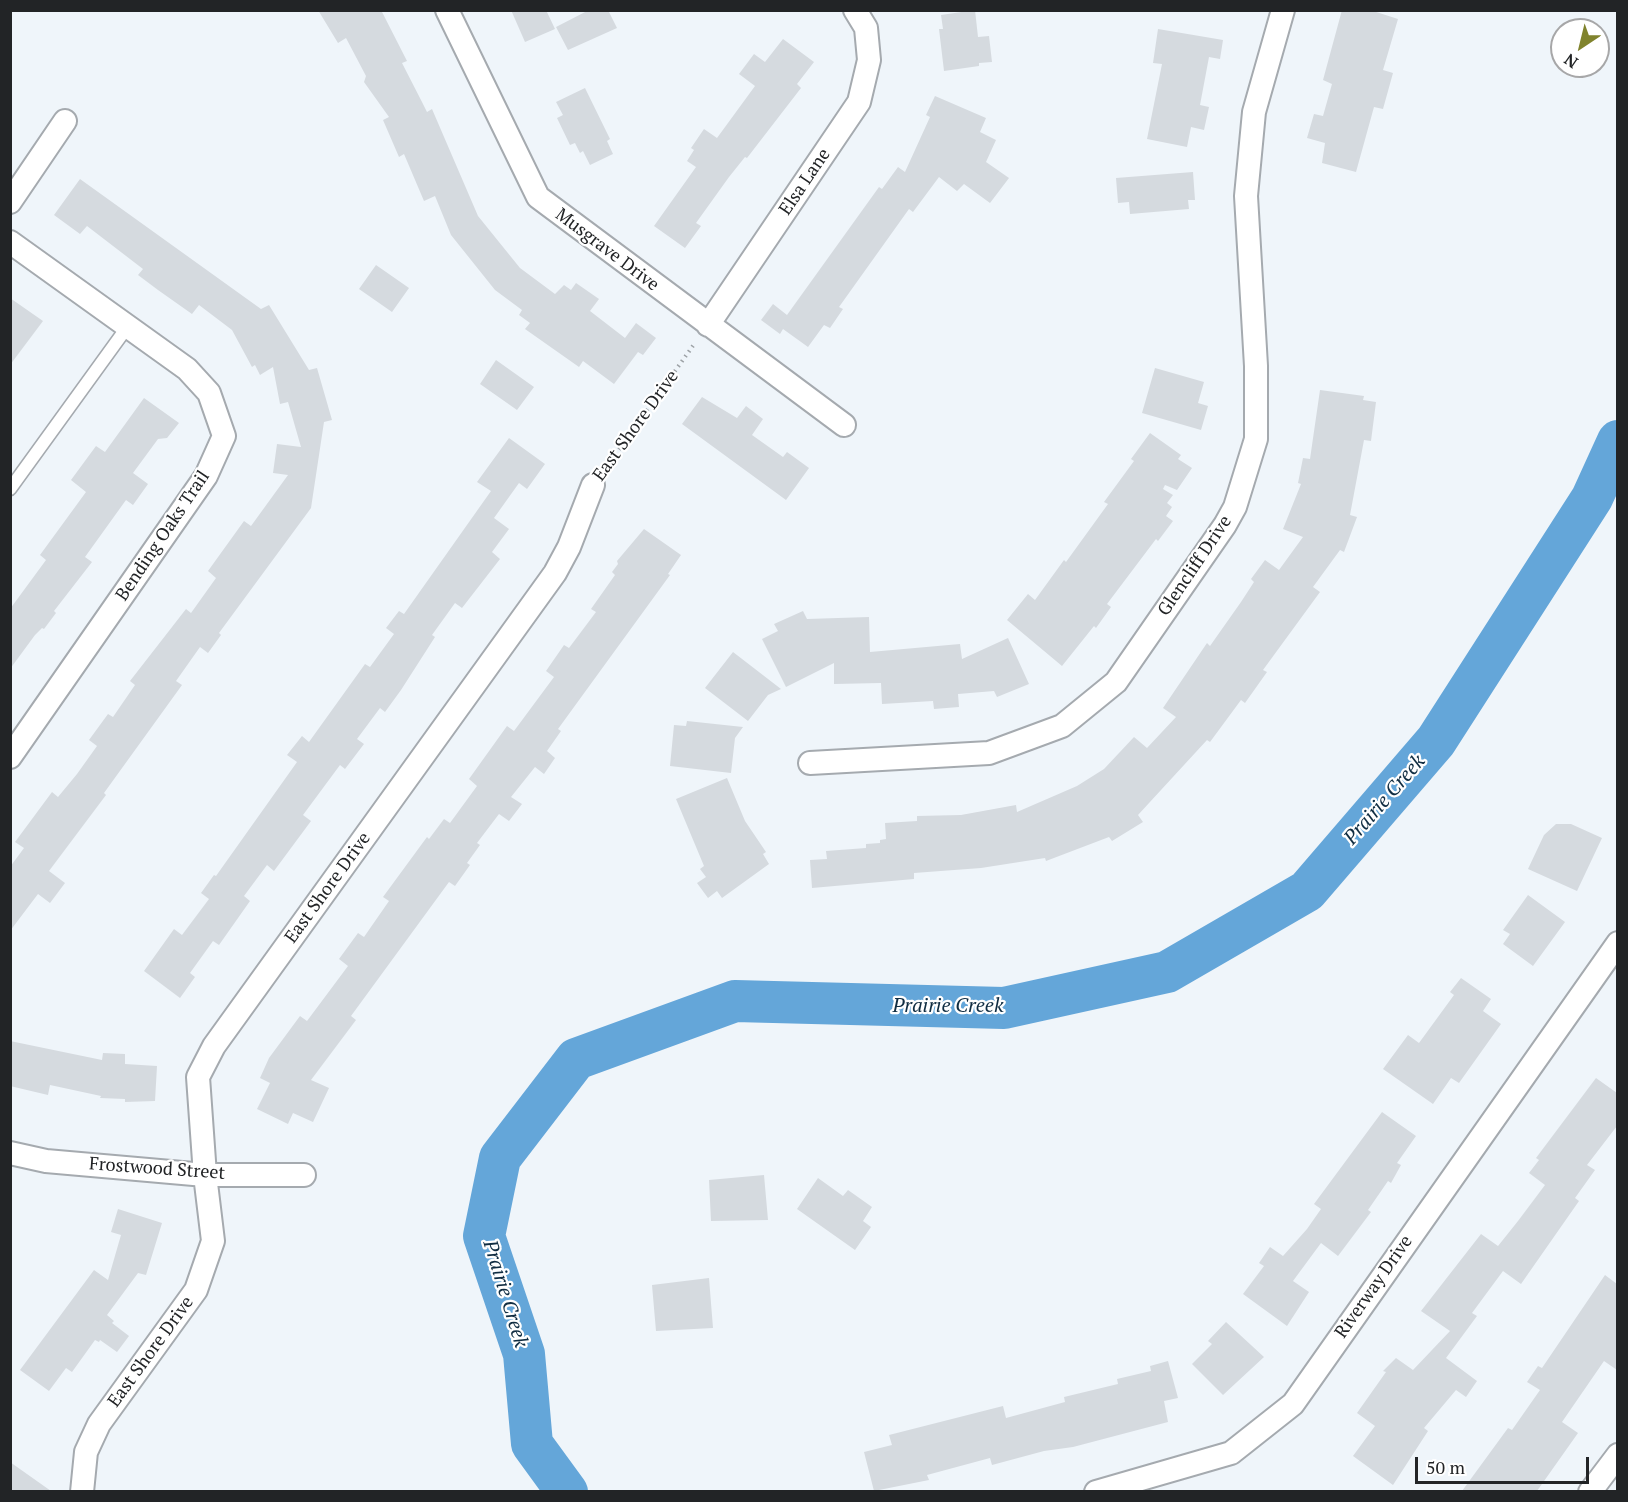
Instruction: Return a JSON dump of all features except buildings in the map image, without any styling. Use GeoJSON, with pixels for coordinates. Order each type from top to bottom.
{"type":"FeatureCollection","features":[{"type":"Feature","properties":{"kind":"street","name":"Musgrave Drive"},"geometry":{"type":"LineString","coordinates":[[447,10],[538,197],[708,326],[844,425]]}},
{"type":"Feature","properties":{"kind":"street","name":"Glencliff Drive"},"geometry":{"type":"LineString","coordinates":[[810,763],[989,753],[1062,726],[1116,682],[1225,525],[1235,507],[1256,439],[1256,366],[1246,196],[1254,112],[1283,10]]}},
{"type":"Feature","properties":{"kind":"street","name":"Elsa Lane"},"geometry":{"type":"LineString","coordinates":[[708,326],[859,102],[869,60],[860,19]]}},
{"type":"Feature","properties":{"kind":"street"},"geometry":{"type":"LineString","coordinates":[[10,202],[65,121]]}},
{"type":"Feature","properties":{"kind":"street","name":"Bending Oaks Trail"},"geometry":{"type":"LineString","coordinates":[[10,242],[187,369],[209,393],[224,436],[206,476],[10,757]]}},
{"type":"Feature","properties":{"kind":"street","name":"East Shore Drive"},"geometry":{"type":"LineString","coordinates":[[82,1491],[86,1452],[99,1424],[196,1290],[213,1241],[205,1175],[198,1077],[214,1046],[555,573],[569,548],[593,485]]}},
{"type":"Feature","properties":{"kind":"street","name":"Riverway Drive"},"geometry":{"type":"LineString","coordinates":[[1096,1491],[1231,1453],[1293,1404],[1617,943]]}},
{"type":"Feature","properties":{"kind":"street","name":"Frostwood Street"},"geometry":{"type":"LineString","coordinates":[[10,1153],[46,1161],[205,1175],[304,1175]]}},
{"type":"Feature","properties":{"kind":"street"},"geometry":{"type":"LineString","coordinates":[[1590,1491],[1617,1455]]}},
{"type":"Feature","properties":{"kind":"lane"},"geometry":{"type":"LineString","coordinates":[[10,489],[128,326]]}},
{"type":"Feature","properties":{"kind":"path","name":"East Shore Drive"},"geometry":{"type":"LineString","coordinates":[[593,485],[708,326]]}},
{"type":"Feature","properties":{"kind":"waterway","name":"Prairie Creek"},"geometry":{"type":"LineString","coordinates":[[567,1492],[532,1444],[524,1354],[484,1236],[500,1158],[576,1059],[735,1001],[1004,1008],[1167,972],[1307,891],[1436,741],[1592,498],[1618,441]]}}]}
